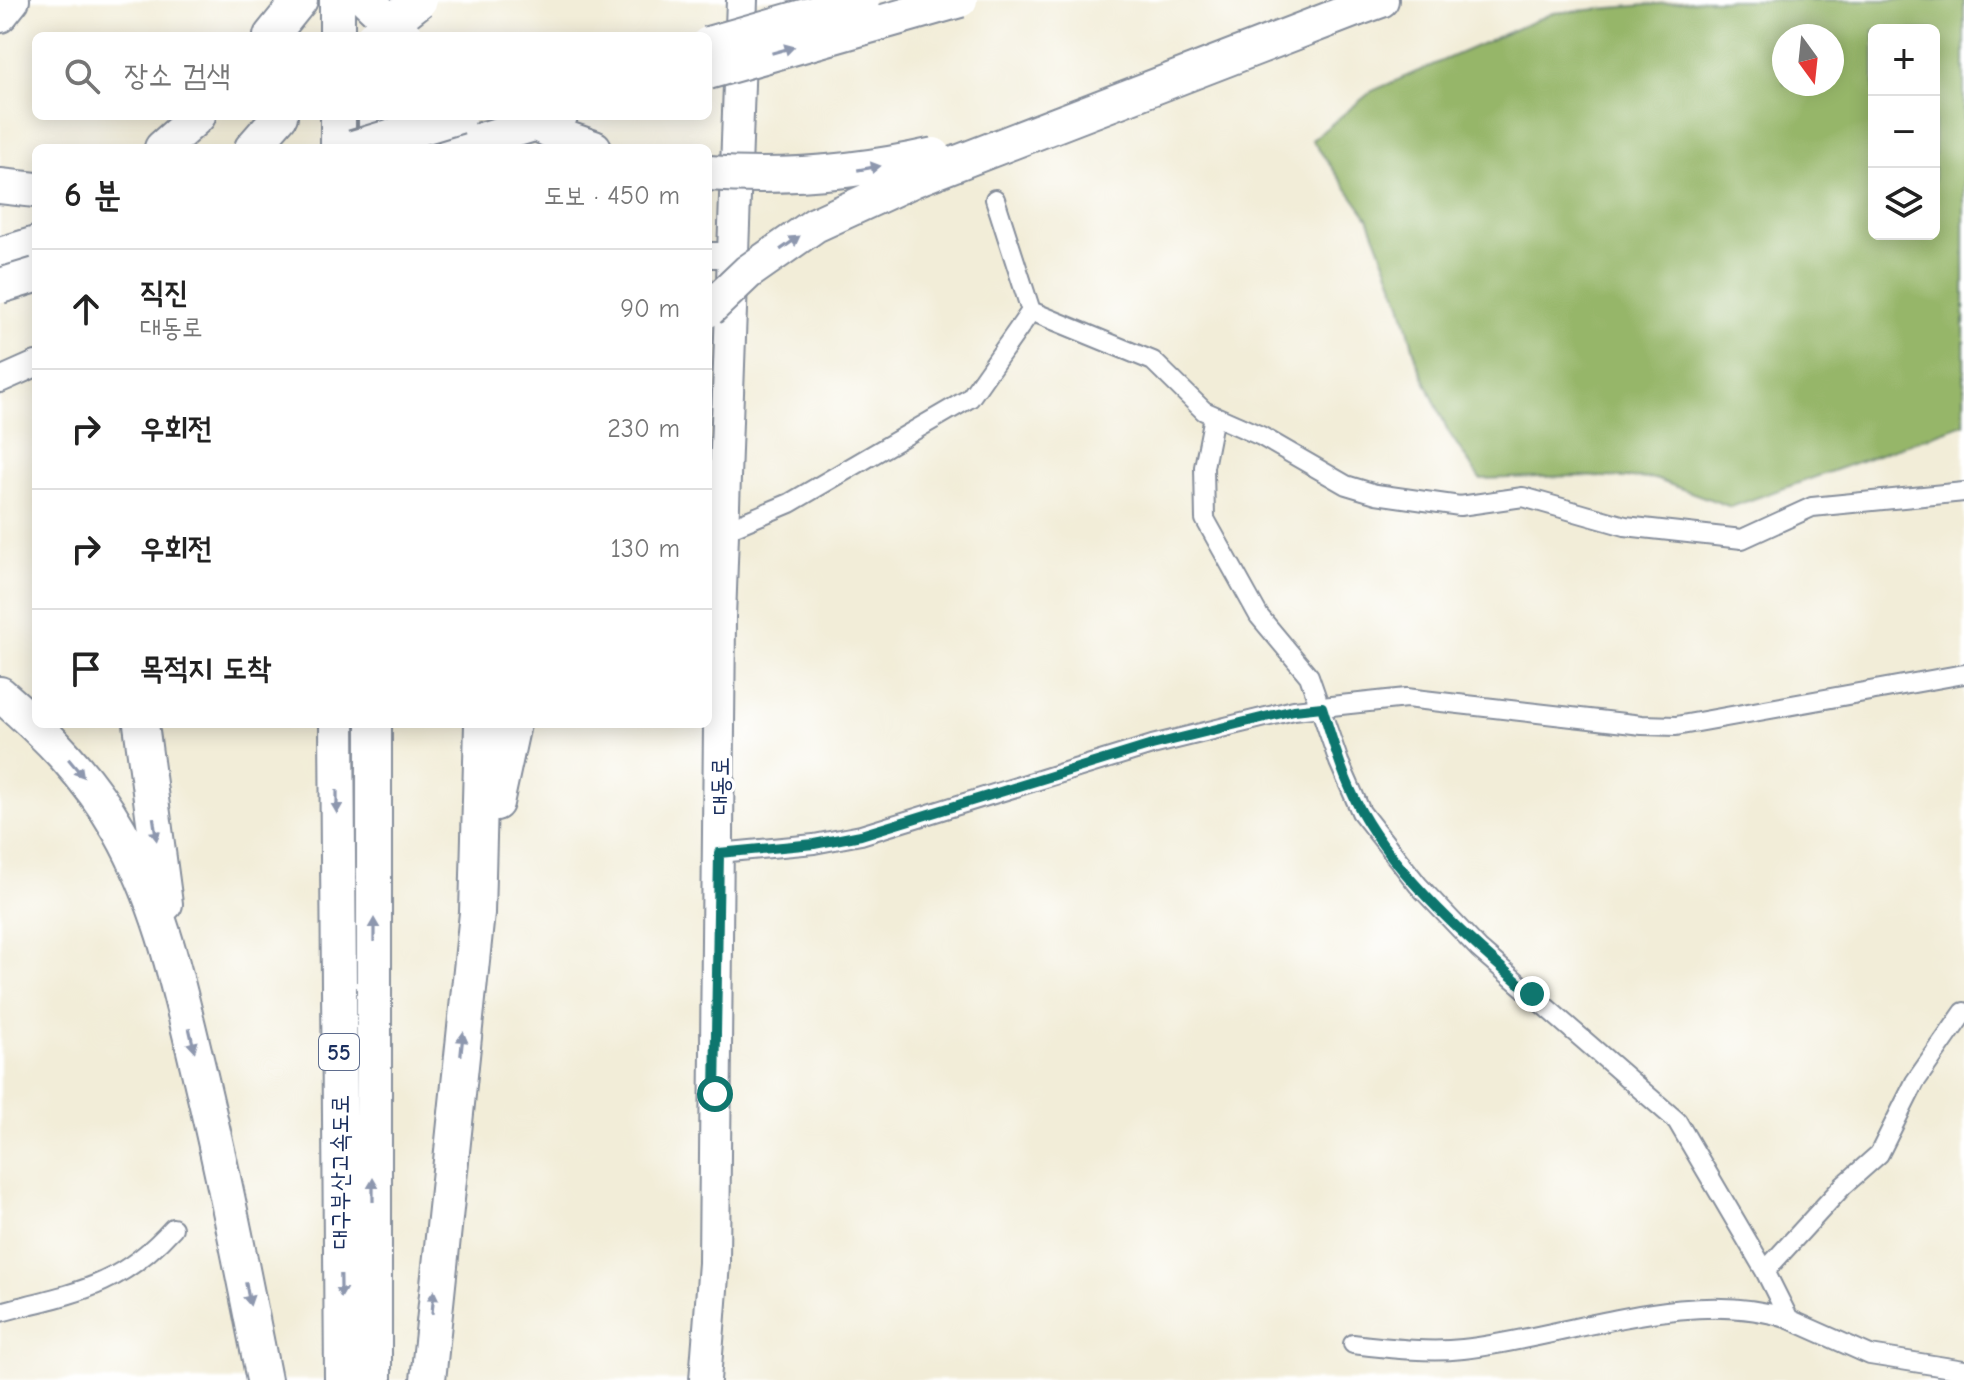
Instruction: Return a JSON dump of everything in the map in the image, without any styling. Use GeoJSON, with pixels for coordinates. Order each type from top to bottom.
{"type":"FeatureCollection","features":[{"type":"Feature","properties":{"kind":"highway"},"geometry":{"type":"LineString","coordinates":[[0,15],[12,0]]}},
{"type":"Feature","properties":{"kind":"highway"},"geometry":{"type":"LineString","coordinates":[[274,32],[300,0]]}},
{"type":"Feature","properties":{"kind":"highway"},"geometry":{"type":"LineString","coordinates":[[337,0],[337,32]]}},
{"type":"Feature","properties":{"kind":"highway"},"geometry":{"type":"LineString","coordinates":[[367,0],[401,32]]}},
{"type":"Feature","properties":{"kind":"highway"},"geometry":{"type":"LineString","coordinates":[[375,0],[375,32]]}},
{"type":"Feature","properties":{"kind":"highway"},"geometry":{"type":"LineString","coordinates":[[380,32],[420,0]]}},
{"type":"Feature","properties":{"kind":"highway"},"geometry":{"type":"LineString","coordinates":[[712,43],[862,0]]}},
{"type":"Feature","properties":{"kind":"highway"},"geometry":{"type":"LineString","coordinates":[[712,71],[960,0]]}},
{"type":"Feature","properties":{"kind":"highway"},"geometry":{"type":"LineString","coordinates":[[712,173],[757,177],[843,173],[976,146],[1369,5]]}},
{"type":"Feature","properties":{"kind":"highway"},"geometry":{"type":"LineString","coordinates":[[712,306],[748,272],[815,225],[913,180],[1258,46]]}},
{"type":"Feature","properties":{"kind":"highway"},"geometry":{"type":"LineString","coordinates":[[166,144],[194,120]]}},
{"type":"Feature","properties":{"kind":"highway"},"geometry":{"type":"LineString","coordinates":[[256,144],[276,120]]}},
{"type":"Feature","properties":{"kind":"highway"},"geometry":{"type":"LineString","coordinates":[[338,120],[338,144]]}},
{"type":"Feature","properties":{"kind":"highway"},"geometry":{"type":"LineString","coordinates":[[376,120],[376,144]]}},
{"type":"Feature","properties":{"kind":"highway"},"geometry":{"type":"LineString","coordinates":[[366,144],[446,120]]}},
{"type":"Feature","properties":{"kind":"highway"},"geometry":{"type":"LineString","coordinates":[[531,120],[582,144]]}},
{"type":"Feature","properties":{"kind":"highway"},"geometry":{"type":"LineString","coordinates":[[468,144],[547,120]]}},
{"type":"Feature","properties":{"kind":"highway"},"geometry":{"type":"LineString","coordinates":[[0,186],[32,190]]}},
{"type":"Feature","properties":{"kind":"highway"},"geometry":{"type":"LineString","coordinates":[[0,255],[32,245]]}},
{"type":"Feature","properties":{"kind":"highway"},"geometry":{"type":"LineString","coordinates":[[0,292],[32,264]]}},
{"type":"Feature","properties":{"kind":"highway"},"geometry":{"type":"LineString","coordinates":[[0,286],[32,276]]}},
{"type":"Feature","properties":{"kind":"highway"},"geometry":{"type":"LineString","coordinates":[[0,694],[32,723]]}},
{"type":"Feature","properties":{"kind":"highway"},"geometry":{"type":"LineString","coordinates":[[38,728],[84,777],[119,831],[160,919],[226,1183],[264,1380]]}},
{"type":"Feature","properties":{"kind":"highway"},"geometry":{"type":"LineString","coordinates":[[142,728],[173,964]]}},
{"type":"Feature","properties":{"kind":"highway","name":"대구부산고속도로"},"geometry":{"type":"LineString","coordinates":[[337,728],[342,1380]]}},
{"type":"Feature","properties":{"kind":"highway","name":"대구부산고속도로"},"geometry":{"type":"LineString","coordinates":[[374,728],[374,1380]]}},
{"type":"Feature","properties":{"kind":"highway"},"geometry":{"type":"LineString","coordinates":[[428,1380],[477,913],[482,728]]}},
{"type":"Feature","properties":{"kind":"highway"},"geometry":{"type":"LineString","coordinates":[[477,913],[512,728]]}},
{"type":"Feature","properties":{"kind":"main road","name":"대동로"},"geometry":{"type":"LineString","coordinates":[[705,1380],[714,1263],[723,531],[721,255],[742,0]]}},
{"type":"Feature","properties":{"kind":"street"},"geometry":{"type":"LineString","coordinates":[[995,199],[1031,311],[1153,361],[1214,416],[1261,436],[1346,485],[1376,494],[1460,506],[1523,497],[1625,526],[1742,539],[1780,520],[1825,505],[1908,501],[1964,492]]}},
{"type":"Feature","properties":{"kind":"street"},"geometry":{"type":"LineString","coordinates":[[723,531],[790,503],[970,398],[1031,311]]}},
{"type":"Feature","properties":{"kind":"street"},"geometry":{"type":"LineString","coordinates":[[0,380],[32,366]]}},
{"type":"Feature","properties":{"kind":"street"},"geometry":{"type":"LineString","coordinates":[[1214,416],[1204,467],[1205,519],[1248,598],[1296,657],[1322,707],[1339,762],[1361,812],[1402,866],[1479,949],[1677,1121],[1765,1271],[1789,1319]]}},
{"type":"Feature","properties":{"kind":"street"},"geometry":{"type":"LineString","coordinates":[[719,853],[814,844],[861,835],[1152,745],[1248,721],[1322,707],[1406,698],[1642,725],[1676,726],[1964,674]]}},
{"type":"Feature","properties":{"kind":"street"},"geometry":{"type":"LineString","coordinates":[[1765,1271],[1843,1186],[1879,1154],[1915,1082],[1964,1012]]}},
{"type":"Feature","properties":{"kind":"street"},"geometry":{"type":"LineString","coordinates":[[0,1312],[83,1291],[124,1273],[147,1257],[173,1228]]}},
{"type":"Feature","properties":{"kind":"street"},"geometry":{"type":"LineString","coordinates":[[1353,1344],[1461,1349],[1727,1305],[1759,1309],[1789,1319],[1870,1355],[1964,1370]]}},
{"type":"Feature","properties":{"kind":"green space"},"geometry":{"type":"Polygon","coordinates":[[[1704,0],[1964,0],[1964,424],[1731,507],[1655,479],[1575,476],[1480,479],[1448,431],[1418,365],[1401,303],[1368,218],[1312,140],[1372,91],[1553,13],[1704,0]]]}},
{"type":"Feature","properties":{"kind":"route"},"geometry":{"type":"LineString","coordinates":[[715,1094],[719,853],[814,844],[861,835],[932,810],[1152,745],[1294,710],[1322,707],[1339,762],[1361,812],[1418,885],[1458,928],[1532,994]]}}]}
